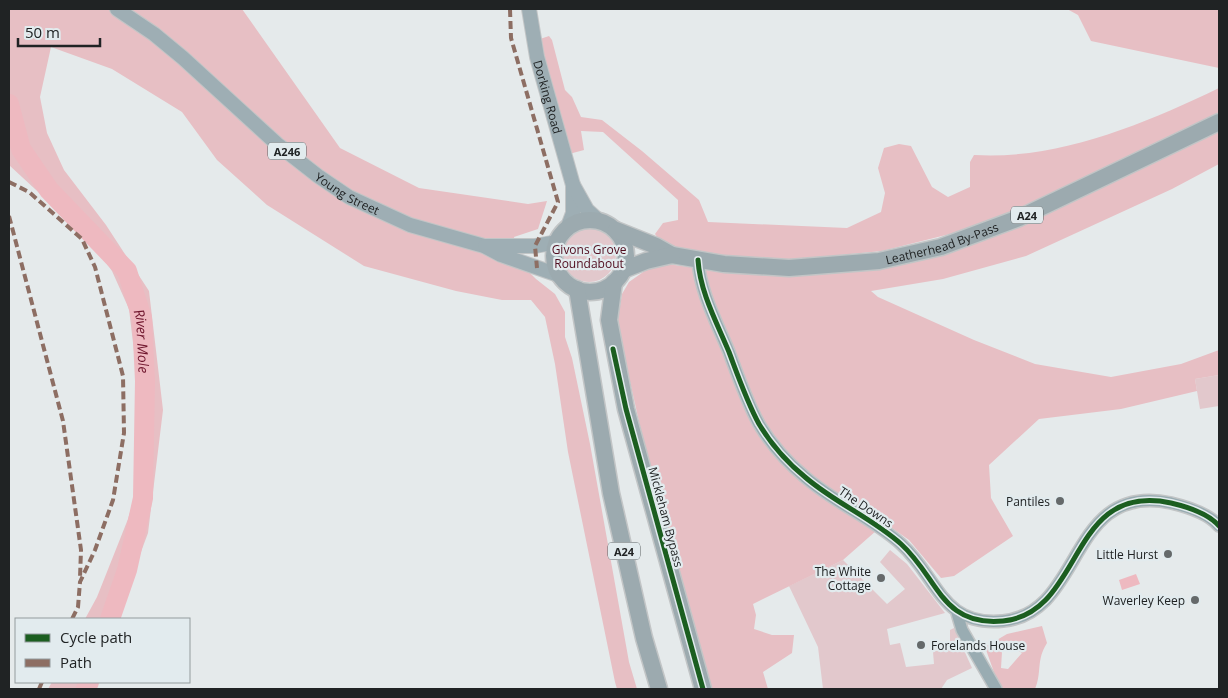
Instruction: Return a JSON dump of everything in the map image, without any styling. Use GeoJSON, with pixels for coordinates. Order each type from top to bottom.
{"type":"FeatureCollection","features":[{"type":"Feature","properties":{"kind":"highway","name":"Leatherhead By-Pass"},"geometry":{"type":"LineString","coordinates":[[616,230],[656,246],[672,255],[751,267],[821,267],[879,261],[941,247],[1019,218],[1219,122]]}},
{"type":"Feature","properties":{"kind":"highway"},"geometry":{"type":"LineString","coordinates":[[588,220],[599,221],[616,230],[625,246],[626,258],[619,276],[597,291],[577,289],[561,276],[556,266],[554,254],[557,242],[567,228],[577,222],[588,220]]}},
{"type":"Feature","properties":{"kind":"highway","name":"Leatherhead By-Pass"},"geometry":{"type":"LineString","coordinates":[[619,276],[646,261],[672,255]]}},
{"type":"Feature","properties":{"kind":"highway","name":"Mickleham Bypass"},"geometry":{"type":"LineString","coordinates":[[619,276],[609,320],[626,409],[703,689]]}},
{"type":"Feature","properties":{"kind":"highway","name":"A24"},"geometry":{"type":"LineString","coordinates":[[577,289],[611,493],[644,638],[659,689]]}},
{"type":"Feature","properties":{"kind":"main road","name":"Young Street"},"geometry":{"type":"LineString","coordinates":[[117,9],[154,34],[183,58],[277,144],[349,197],[410,225],[484,246],[501,255],[561,276]]}},
{"type":"Feature","properties":{"kind":"main road","name":"Dorking Road"},"geometry":{"type":"LineString","coordinates":[[529,9],[537,57],[573,184],[587,210],[599,221]]}},
{"type":"Feature","properties":{"kind":"main road","name":"Dorking Road"},"geometry":{"type":"LineString","coordinates":[[567,228],[573,213],[573,184]]}},
{"type":"Feature","properties":{"kind":"main road","name":"Young Street"},"geometry":{"type":"LineString","coordinates":[[484,246],[535,246],[557,242]]}},
{"type":"Feature","properties":{"kind":"street","name":"The Downs"},"geometry":{"type":"LineString","coordinates":[[698,260],[702,286],[742,384],[760,424],[777,448],[805,477],[850,510],[884,530],[902,546],[947,605],[957,613],[971,619],[993,622],[1017,619],[1031,613],[1053,593],[1095,527],[1108,514],[1125,504],[1139,500],[1154,500],[1178,505],[1201,513],[1219,526]]}},
{"type":"Feature","properties":{"kind":"street","name":"The Downs"},"geometry":{"type":"LineString","coordinates":[[957,613],[962,630],[996,689]]}},
{"type":"Feature","properties":{"kind":"green space","name":"Givons Grove Roundabout"},"geometry":{"type":"Polygon","coordinates":[[[589,228],[599,230],[608,236],[614,245],[616,255],[614,265],[608,274],[599,280],[589,282],[579,280],[570,274],[564,265],[562,255],[564,245],[570,236],[579,230],[589,228]]]}},
{"type":"Feature","properties":{"kind":"green space"},"geometry":{"type":"Polygon","coordinates":[[[1219,375],[1219,406],[1200,409],[1195,379],[1219,375]]]}},
{"type":"Feature","properties":{"kind":"green space"},"geometry":{"type":"Polygon","coordinates":[[[890,550],[907,564],[945,613],[887,629],[890,645],[900,643],[906,667],[934,664],[933,652],[950,647],[950,630],[954,628],[972,668],[947,680],[941,689],[823,689],[818,647],[789,586],[843,560],[887,604],[905,589],[880,562],[890,550]]]}},
{"type":"Feature","properties":{"kind":"shaded area"},"geometry":{"type":"Polygon","coordinates":[[[9,9],[242,9],[340,148],[419,188],[528,204],[547,201],[538,229],[514,237],[520,263],[555,294],[565,312],[565,337],[572,358],[590,444],[629,662],[637,689],[617,689],[615,682],[568,452],[555,364],[545,317],[531,300],[502,300],[456,291],[364,266],[267,205],[217,160],[182,112],[112,69],[51,47],[40,97],[47,133],[64,170],[106,225],[149,291],[163,410],[148,533],[116,618],[86,618],[97,597],[128,519],[138,486],[140,402],[129,309],[112,271],[87,237],[9,165],[9,9]]]}},
{"type":"Feature","properties":{"kind":"shaded area"},"geometry":{"type":"Polygon","coordinates":[[[1067,9],[1219,9],[1219,68],[1091,41],[1078,15],[1067,9]]]}},
{"type":"Feature","properties":{"kind":"shaded area"},"geometry":{"type":"Polygon","coordinates":[[[549,36],[552,40],[565,90],[572,97],[581,117],[602,120],[642,151],[699,200],[708,222],[847,228],[881,212],[885,193],[878,168],[884,148],[899,144],[911,146],[932,187],[948,197],[970,187],[970,162],[974,155],[1038,152],[1100,137],[1161,114],[1219,88],[1219,113],[1019,209],[950,234],[882,251],[798,259],[734,260],[689,254],[660,241],[655,234],[663,223],[678,220],[678,200],[603,132],[581,131],[584,150],[569,154],[540,39],[549,36]]]}},
{"type":"Feature","properties":{"kind":"shaded area"},"geometry":{"type":"Polygon","coordinates":[[[1219,131],[1219,164],[1172,189],[1026,256],[943,279],[871,291],[878,297],[974,340],[1035,364],[1111,377],[1181,364],[1219,350],[1219,375],[1195,379],[1197,391],[1121,409],[1039,419],[989,465],[991,498],[1013,536],[954,576],[941,578],[909,540],[885,523],[843,560],[753,604],[756,615],[754,629],[772,635],[794,635],[792,653],[763,672],[768,689],[710,689],[654,488],[617,324],[622,294],[629,282],[646,270],[667,264],[741,274],[799,274],[851,270],[1071,202],[1219,131]]]}},
{"type":"Feature","properties":{"kind":"shaded area"},"geometry":{"type":"Polygon","coordinates":[[[1136,574],[1140,584],[1122,590],[1119,580],[1136,574]]]}},
{"type":"Feature","properties":{"kind":"shaded area"},"geometry":{"type":"Polygon","coordinates":[[[1042,626],[1047,643],[1041,655],[1035,689],[1003,689],[995,675],[985,647],[1007,634],[1042,626]],[[1012,647],[1002,652],[1001,668],[1008,669],[1022,653],[1012,647]]]}},
{"type":"Feature","properties":{"kind":"shaded area"},"geometry":{"type":"Polygon","coordinates":[[[51,683],[94,683],[91,689],[48,689],[51,683]]]}},
{"type":"Feature","properties":{"kind":"waterway","name":"River Mole"},"geometry":{"type":"LineString","coordinates":[[9,104],[21,149],[49,190],[127,271],[142,318],[145,381],[143,498],[127,570],[110,618]]}},
{"type":"Feature","properties":{"kind":"waterway","name":"River Mole"},"geometry":{"type":"LineString","coordinates":[[86,689],[89,683]]}},
{"type":"Feature","properties":{"kind":"marked path"},"geometry":{"type":"LineString","coordinates":[[510,9],[511,38],[558,202],[535,246],[537,268]]}},
{"type":"Feature","properties":{"kind":"marked path"},"geometry":{"type":"LineString","coordinates":[[9,182],[29,192],[82,239],[95,267],[123,376],[124,433],[113,500],[95,550],[80,582],[78,607],[72,618]]}},
{"type":"Feature","properties":{"kind":"marked path"},"geometry":{"type":"LineString","coordinates":[[9,216],[63,421],[81,550],[80,578]]}},
{"type":"Feature","properties":{"kind":"marked path"},"geometry":{"type":"LineString","coordinates":[[39,689],[42,683]]}},
{"type":"Feature","properties":{"kind":"cycle path"},"geometry":{"type":"LineString","coordinates":[[698,260],[702,284],[710,307],[751,407],[769,439],[792,466],[805,477],[829,495],[878,526],[901,544],[943,597],[953,608],[966,616],[982,621],[1003,621],[1029,613],[1049,596],[1094,529],[1112,511],[1137,501],[1171,503],[1184,506],[1209,517],[1219,526]]}},
{"type":"Feature","properties":{"kind":"cycle path"},"geometry":{"type":"LineString","coordinates":[[613,349],[626,409],[703,689]]}},
{"type":"Feature","properties":{"kind":"place","name":"Pantiles"},"geometry":{"type":"Point","coordinates":[1060,501]}},
{"type":"Feature","properties":{"kind":"place","name":"Little Hurst"},"geometry":{"type":"Point","coordinates":[1168,554]}},
{"type":"Feature","properties":{"kind":"place","name":"The White Cottage"},"geometry":{"type":"Point","coordinates":[881,578]}},
{"type":"Feature","properties":{"kind":"place","name":"Waverley Keep"},"geometry":{"type":"Point","coordinates":[1195,600]}},
{"type":"Feature","properties":{"kind":"place","name":"Forelands House"},"geometry":{"type":"Point","coordinates":[921,645]}}]}
